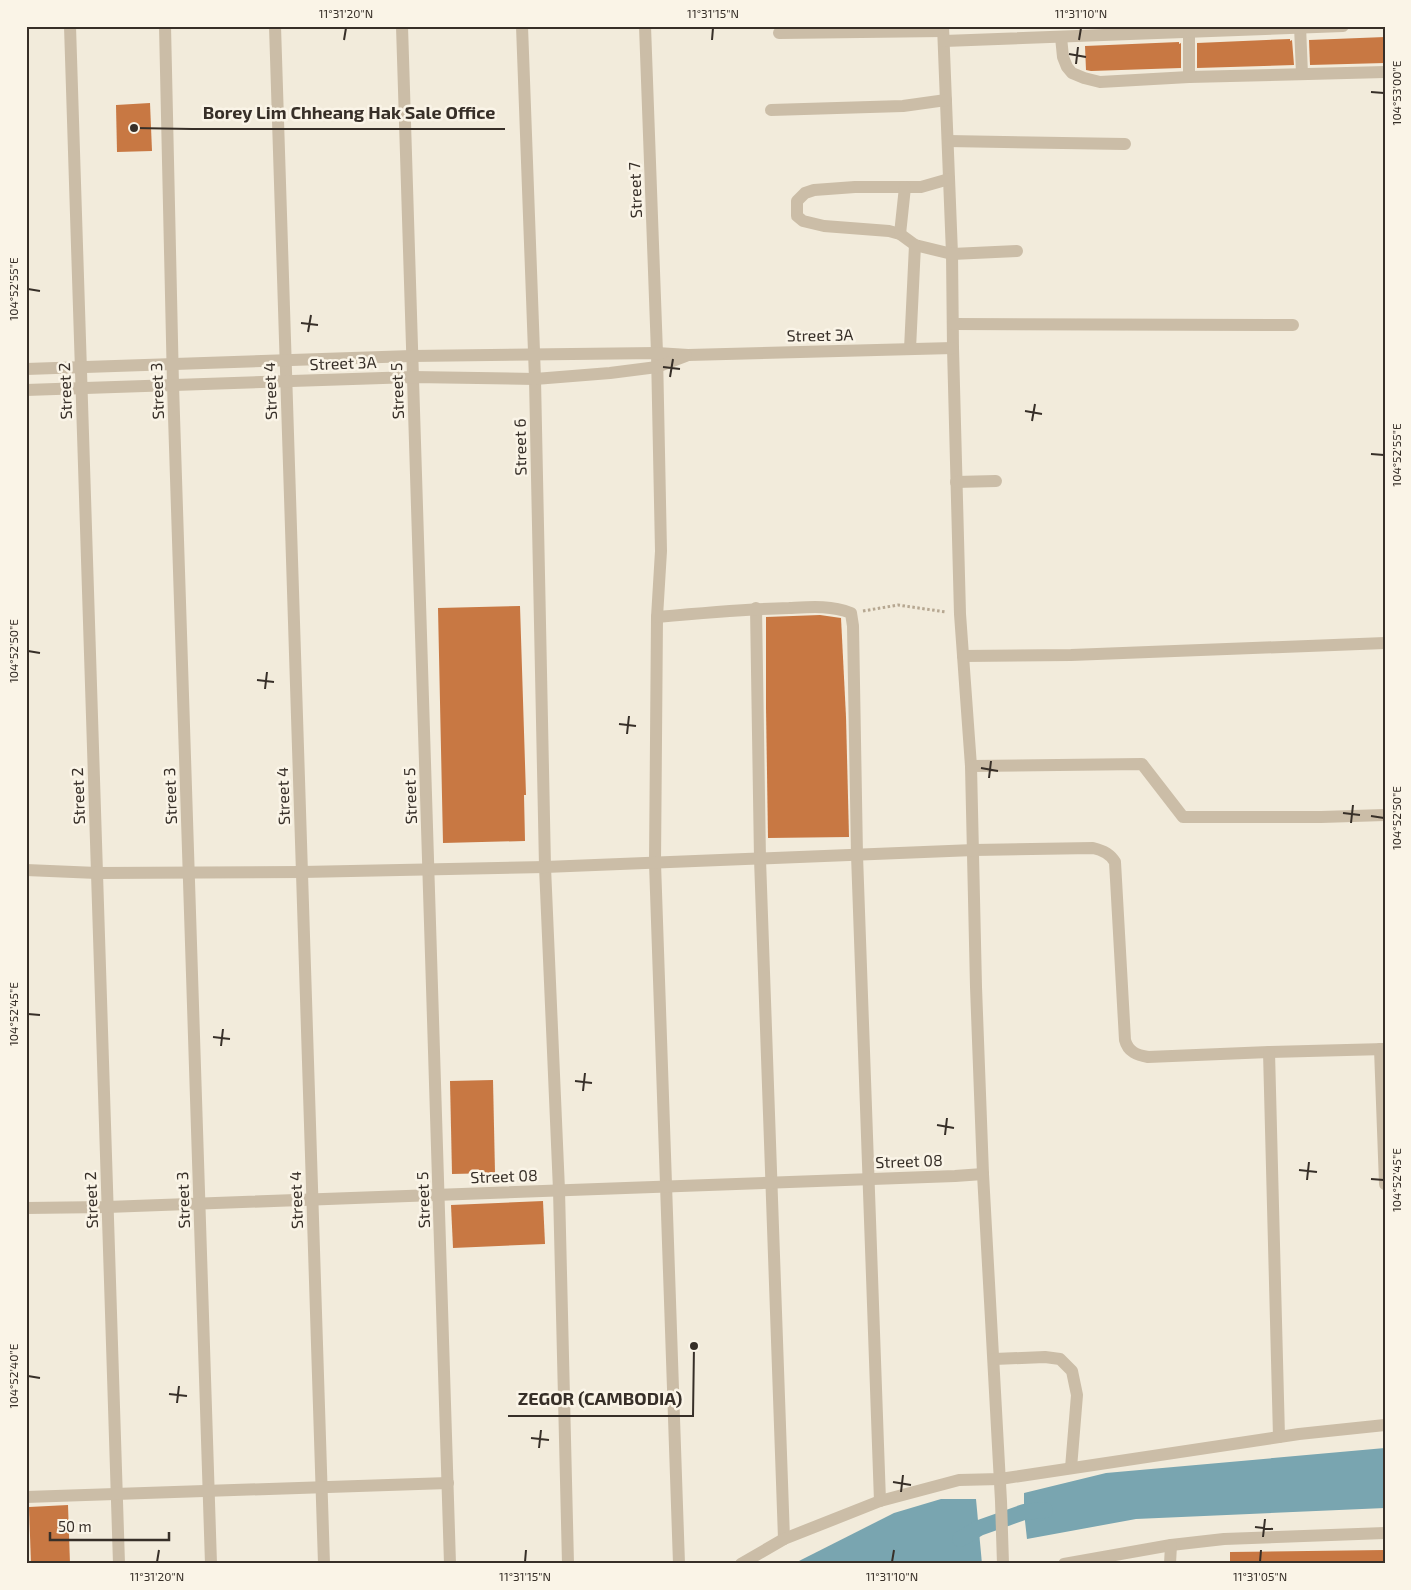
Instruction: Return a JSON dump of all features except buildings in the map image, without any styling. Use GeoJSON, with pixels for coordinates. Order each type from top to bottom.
{"type":"FeatureCollection","features":[{"type":"Feature","properties":{"kind":"street","name":"Street 2"},"geometry":{"type":"LineString","coordinates":[[70,26],[118,1564]]}},
{"type":"Feature","properties":{"kind":"street","name":"Street 3"},"geometry":{"type":"LineString","coordinates":[[165,26],[173,385],[211,1564]]}},
{"type":"Feature","properties":{"kind":"street","name":"Street 4"},"geometry":{"type":"LineString","coordinates":[[275,26],[324,1564]]}},
{"type":"Feature","properties":{"kind":"street","name":"Street 5"},"geometry":{"type":"LineString","coordinates":[[402,26],[450,1564]]}},
{"type":"Feature","properties":{"kind":"street","name":"Street 6"},"geometry":{"type":"LineString","coordinates":[[522,26],[534,355],[546,867],[559,1190],[568,1564]]}},
{"type":"Feature","properties":{"kind":"street","name":"Street 7"},"geometry":{"type":"LineString","coordinates":[[645,26],[657,353],[661,551],[657,617],[655,863],[679,1564]]}},
{"type":"Feature","properties":{"kind":"street"},"geometry":{"type":"LineString","coordinates":[[779,33],[944,33],[1061,37],[1189,29],[1343,26]]}},
{"type":"Feature","properties":{"kind":"street"},"geometry":{"type":"LineString","coordinates":[[1300,27],[1302,74]]}},
{"type":"Feature","properties":{"kind":"street"},"geometry":{"type":"LineString","coordinates":[[1189,29],[1189,77]]}},
{"type":"Feature","properties":{"kind":"street"},"geometry":{"type":"LineString","coordinates":[[944,33],[952,254],[960,614],[971,766],[976,987],[1003,1557]]}},
{"type":"Feature","properties":{"kind":"street"},"geometry":{"type":"LineString","coordinates":[[1061,37],[1063,57],[1072,73],[1100,82],[1189,77],[1385,72]]}},
{"type":"Feature","properties":{"kind":"street"},"geometry":{"type":"LineString","coordinates":[[771,110],[903,106],[946,100]]}},
{"type":"Feature","properties":{"kind":"street"},"geometry":{"type":"LineString","coordinates":[[948,141],[1125,144]]}},
{"type":"Feature","properties":{"kind":"street"},"geometry":{"type":"LineString","coordinates":[[949,180],[921,187],[855,187],[814,190],[805,193],[796,201],[797,216],[803,221],[824,226],[889,231],[900,234],[915,245],[952,254],[1017,251]]}},
{"type":"Feature","properties":{"kind":"street"},"geometry":{"type":"LineString","coordinates":[[900,234],[905,187]]}},
{"type":"Feature","properties":{"kind":"street"},"geometry":{"type":"LineString","coordinates":[[910,350],[915,245]]}},
{"type":"Feature","properties":{"kind":"street"},"geometry":{"type":"LineString","coordinates":[[953,324],[1293,325]]}},
{"type":"Feature","properties":{"kind":"street","name":"Street 3A"},"geometry":{"type":"LineString","coordinates":[[26,369],[412,356],[657,353],[688,355],[953,348]]}},
{"type":"Feature","properties":{"kind":"street","name":"Street 3A"},"geometry":{"type":"LineString","coordinates":[[26,390],[413,377],[534,379],[657,368],[688,355]]}},
{"type":"Feature","properties":{"kind":"street"},"geometry":{"type":"LineString","coordinates":[[956,482],[996,481]]}},
{"type":"Feature","properties":{"kind":"street"},"geometry":{"type":"LineString","coordinates":[[657,617],[756,608],[825,607],[840,609],[850,613],[853,626],[857,855],[880,1501]]}},
{"type":"Feature","properties":{"kind":"street"},"geometry":{"type":"LineString","coordinates":[[756,608],[760,859],[784,1539]]}},
{"type":"Feature","properties":{"kind":"street"},"geometry":{"type":"LineString","coordinates":[[963,656],[1071,655],[1385,643]]}},
{"type":"Feature","properties":{"kind":"street"},"geometry":{"type":"LineString","coordinates":[[971,766],[1142,764],[1183,817],[1311,818],[1385,815]]}},
{"type":"Feature","properties":{"kind":"street"},"geometry":{"type":"LineString","coordinates":[[26,870],[96,873],[302,872],[546,867],[974,850],[1099,849],[1111,856],[1115,862],[1126,1046],[1131,1051],[1148,1057],[1382,1049],[1385,1184]]}},
{"type":"Feature","properties":{"kind":"street"},"geometry":{"type":"LineString","coordinates":[[1270,1052],[1279,1437]]}},
{"type":"Feature","properties":{"kind":"street","name":"Street 08"},"geometry":{"type":"LineString","coordinates":[[26,1208],[107,1207],[984,1174]]}},
{"type":"Feature","properties":{"kind":"street"},"geometry":{"type":"LineString","coordinates":[[994,1359],[1045,1357],[1060,1359],[1072,1371],[1077,1395],[1071,1468]]}},
{"type":"Feature","properties":{"kind":"street"},"geometry":{"type":"LineString","coordinates":[[741,1564],[784,1539],[880,1501],[959,1480],[1000,1479],[1279,1437],[1385,1425]]}},
{"type":"Feature","properties":{"kind":"street"},"geometry":{"type":"LineString","coordinates":[[26,1497],[448,1483]]}},
{"type":"Feature","properties":{"kind":"street"},"geometry":{"type":"LineString","coordinates":[[1064,1564],[1171,1545],[1224,1539],[1385,1534]]}},
{"type":"Feature","properties":{"kind":"street"},"geometry":{"type":"LineString","coordinates":[[1170,1564],[1171,1545]]}},
{"type":"Feature","properties":{"kind":"path"},"geometry":{"type":"LineString","coordinates":[[850,613],[898,606],[960,614]]}},
{"type":"Feature","properties":{"kind":"water"},"geometry":{"type":"Polygon","coordinates":[[[1385,1448],[1385,1508],[1136,1519],[1027,1539],[1024,1493],[1106,1473],[1385,1448]]]}},
{"type":"Feature","properties":{"kind":"water"},"geometry":{"type":"Polygon","coordinates":[[[941,1499],[976,1499],[982,1564],[793,1564],[894,1513],[941,1499]]]}},
{"type":"Feature","properties":{"kind":"waterway"},"geometry":{"type":"LineString","coordinates":[[960,1539],[979,1528],[1024,1512],[1045,1510]]}},
{"type":"Feature","properties":{"kind":"place","name":"Borey Lim Chheang Hak Sale Office"},"geometry":{"type":"Point","coordinates":[134,128]}},
{"type":"Feature","properties":{"kind":"place","name":"ZEGOR (CAMBODIA)"},"geometry":{"type":"Point","coordinates":[694,1346]}}]}
